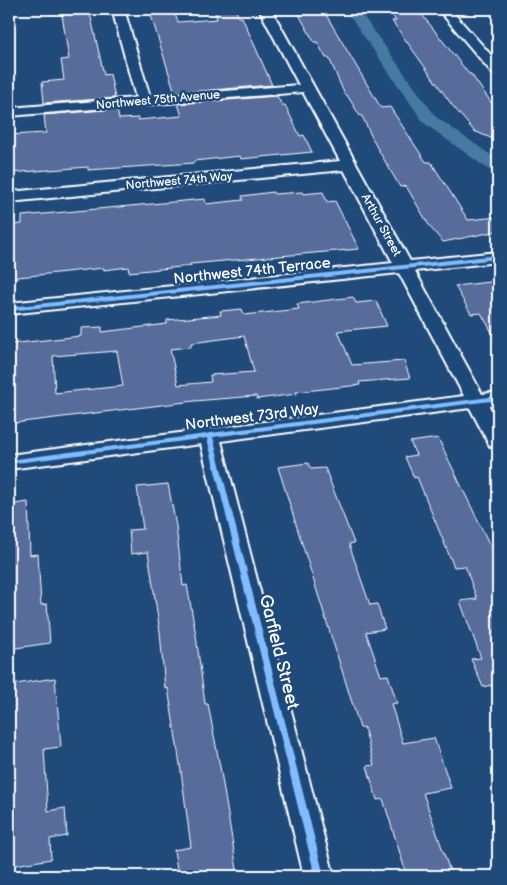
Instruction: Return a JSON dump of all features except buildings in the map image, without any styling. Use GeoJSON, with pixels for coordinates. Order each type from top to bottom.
{"type":"FeatureCollection","features":[{"type":"Feature","properties":{"kind":"street"},"geometry":{"type":"LineString","coordinates":[[118,9],[144,101]]}},
{"type":"Feature","properties":{"kind":"street","name":"Arthur Street"},"geometry":{"type":"LineString","coordinates":[[264,9],[498,441]]}},
{"type":"Feature","properties":{"kind":"street"},"geometry":{"type":"LineString","coordinates":[[444,9],[498,71]]}},
{"type":"Feature","properties":{"kind":"street","name":"Northwest 75th Avenue"},"geometry":{"type":"LineString","coordinates":[[9,112],[307,88]]}},
{"type":"Feature","properties":{"kind":"street","name":"Northwest 74th Way"},"geometry":{"type":"LineString","coordinates":[[9,196],[349,165]]}},
{"type":"Feature","properties":{"kind":"street","name":"Northwest 74th Terrace"},"geometry":{"type":"LineString","coordinates":[[9,309],[498,257]]}},
{"type":"Feature","properties":{"kind":"street","name":"Northwest 73rd Way"},"geometry":{"type":"LineString","coordinates":[[9,462],[498,398]]}},
{"type":"Feature","properties":{"kind":"street","name":"Garfield Street"},"geometry":{"type":"LineString","coordinates":[[209,435],[319,876]]}},
{"type":"Feature","properties":{"kind":"waterway"},"geometry":{"type":"LineString","coordinates":[[352,9],[430,120],[498,168]]}},
{"type":"Feature","properties":{"kind":"cycle path"},"geometry":{"type":"LineString","coordinates":[[9,309],[498,257]]}},
{"type":"Feature","properties":{"kind":"cycle path"},"geometry":{"type":"LineString","coordinates":[[9,462],[498,398]]}},
{"type":"Feature","properties":{"kind":"cycle path"},"geometry":{"type":"LineString","coordinates":[[209,435],[319,876]]}}]}
